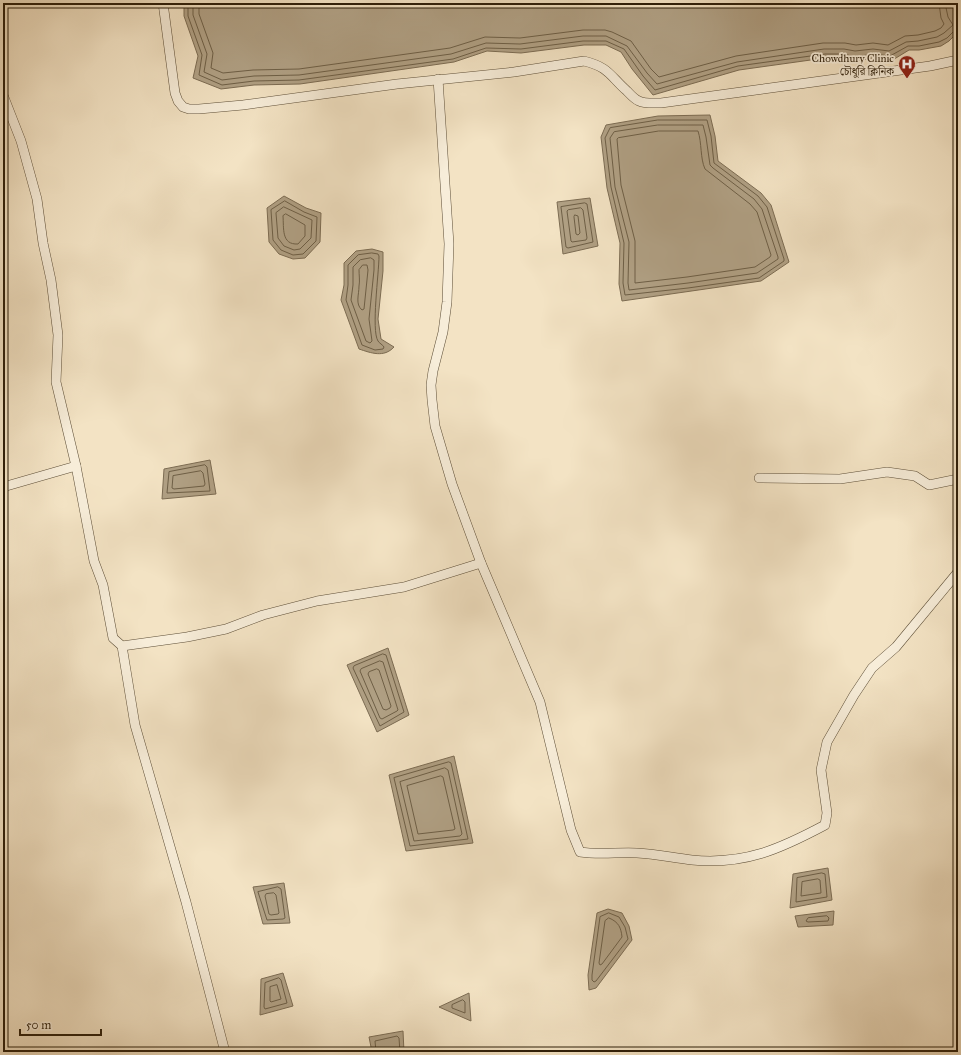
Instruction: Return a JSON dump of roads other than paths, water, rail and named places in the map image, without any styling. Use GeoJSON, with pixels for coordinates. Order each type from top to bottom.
{"type":"FeatureCollection","features":[{"type":"Feature","properties":{"kind":"street"},"geometry":{"type":"LineString","coordinates":[[163,3],[175,93],[181,104],[189,109],[244,105],[438,79],[514,72],[584,61],[603,67],[638,101],[661,103],[930,66],[958,60]]}},
{"type":"Feature","properties":{"kind":"street"},"geometry":{"type":"LineString","coordinates":[[438,79],[449,244],[447,302],[443,332],[431,385],[435,426],[452,484],[481,563],[540,702],[571,830],[580,852],[591,854],[638,853],[692,860],[720,861],[753,857],[778,849],[825,825],[827,813],[821,770],[827,742],[854,695],[872,668],[896,647],[958,572]]}},
{"type":"Feature","properties":{"kind":"street"},"geometry":{"type":"LineString","coordinates":[[3,95],[21,141],[37,199],[58,335],[56,382],[76,466],[94,561],[103,585],[113,638],[122,646],[135,725],[186,902],[225,1052]]}},
{"type":"Feature","properties":{"kind":"street"},"geometry":{"type":"LineString","coordinates":[[3,487],[76,466]]}},
{"type":"Feature","properties":{"kind":"street"},"geometry":{"type":"LineString","coordinates":[[759,478],[840,479],[887,472],[915,476],[929,485],[958,479]]}},
{"type":"Feature","properties":{"kind":"street"},"geometry":{"type":"LineString","coordinates":[[122,646],[187,637],[226,629],[270,613],[317,601],[404,587],[481,563]]}},
{"type":"Feature","properties":{"kind":"water"},"geometry":{"type":"Polygon","coordinates":[[[184,3],[954,3],[958,27],[956,34],[941,46],[919,50],[909,50],[891,61],[873,58],[855,61],[844,58],[825,58],[739,70],[653,95],[632,69],[621,52],[606,45],[584,45],[521,53],[487,51],[454,62],[300,84],[254,85],[221,89],[193,78],[198,56],[184,16],[184,3]]]}},
{"type":"Feature","properties":{"kind":"water"},"geometry":{"type":"Polygon","coordinates":[[[710,115],[715,136],[718,161],[761,193],[771,205],[789,262],[761,281],[622,301],[619,284],[620,243],[607,188],[601,137],[606,125],[658,116],[710,115]]]}},
{"type":"Feature","properties":{"kind":"water"},"geometry":{"type":"Polygon","coordinates":[[[284,196],[306,208],[321,213],[320,242],[305,258],[293,259],[279,254],[269,242],[267,208],[284,196]]]}},
{"type":"Feature","properties":{"kind":"water"},"geometry":{"type":"Polygon","coordinates":[[[590,198],[598,246],[563,254],[557,202],[590,198]]]}},
{"type":"Feature","properties":{"kind":"water"},"geometry":{"type":"Polygon","coordinates":[[[372,249],[383,252],[383,271],[378,319],[381,339],[394,347],[382,354],[359,349],[341,300],[344,285],[344,263],[356,251],[372,249]]]}},
{"type":"Feature","properties":{"kind":"water"},"geometry":{"type":"Polygon","coordinates":[[[210,460],[216,494],[162,499],[164,469],[210,460]]]}},
{"type":"Feature","properties":{"kind":"water"},"geometry":{"type":"Polygon","coordinates":[[[388,648],[409,715],[377,732],[347,665],[388,648]]]}},
{"type":"Feature","properties":{"kind":"water"},"geometry":{"type":"Polygon","coordinates":[[[454,756],[473,843],[406,851],[389,775],[454,756]]]}},
{"type":"Feature","properties":{"kind":"water"},"geometry":{"type":"Polygon","coordinates":[[[828,868],[832,900],[790,908],[793,874],[828,868]]]}},
{"type":"Feature","properties":{"kind":"water"},"geometry":{"type":"Polygon","coordinates":[[[284,883],[290,923],[263,924],[253,887],[284,883]]]}},
{"type":"Feature","properties":{"kind":"water"},"geometry":{"type":"Polygon","coordinates":[[[608,909],[622,913],[629,926],[632,940],[596,988],[589,990],[588,975],[597,913],[608,909]]]}},
{"type":"Feature","properties":{"kind":"water"},"geometry":{"type":"Polygon","coordinates":[[[834,911],[833,925],[798,927],[795,916],[834,911]]]}},
{"type":"Feature","properties":{"kind":"water"},"geometry":{"type":"Polygon","coordinates":[[[283,973],[293,1006],[260,1015],[261,979],[283,973]]]}},
{"type":"Feature","properties":{"kind":"water"},"geometry":{"type":"Polygon","coordinates":[[[469,993],[471,1021],[439,1007],[469,993]]]}},
{"type":"Feature","properties":{"kind":"water"},"geometry":{"type":"Polygon","coordinates":[[[403,1031],[404,1052],[372,1052],[369,1037],[403,1031]]]}},
{"type":"Feature","properties":{"kind":"place","name":"Chowdhury Clinic চৌধুরি ক্লিনিক"},"geometry":{"type":"Point","coordinates":[907,79]}}]}
